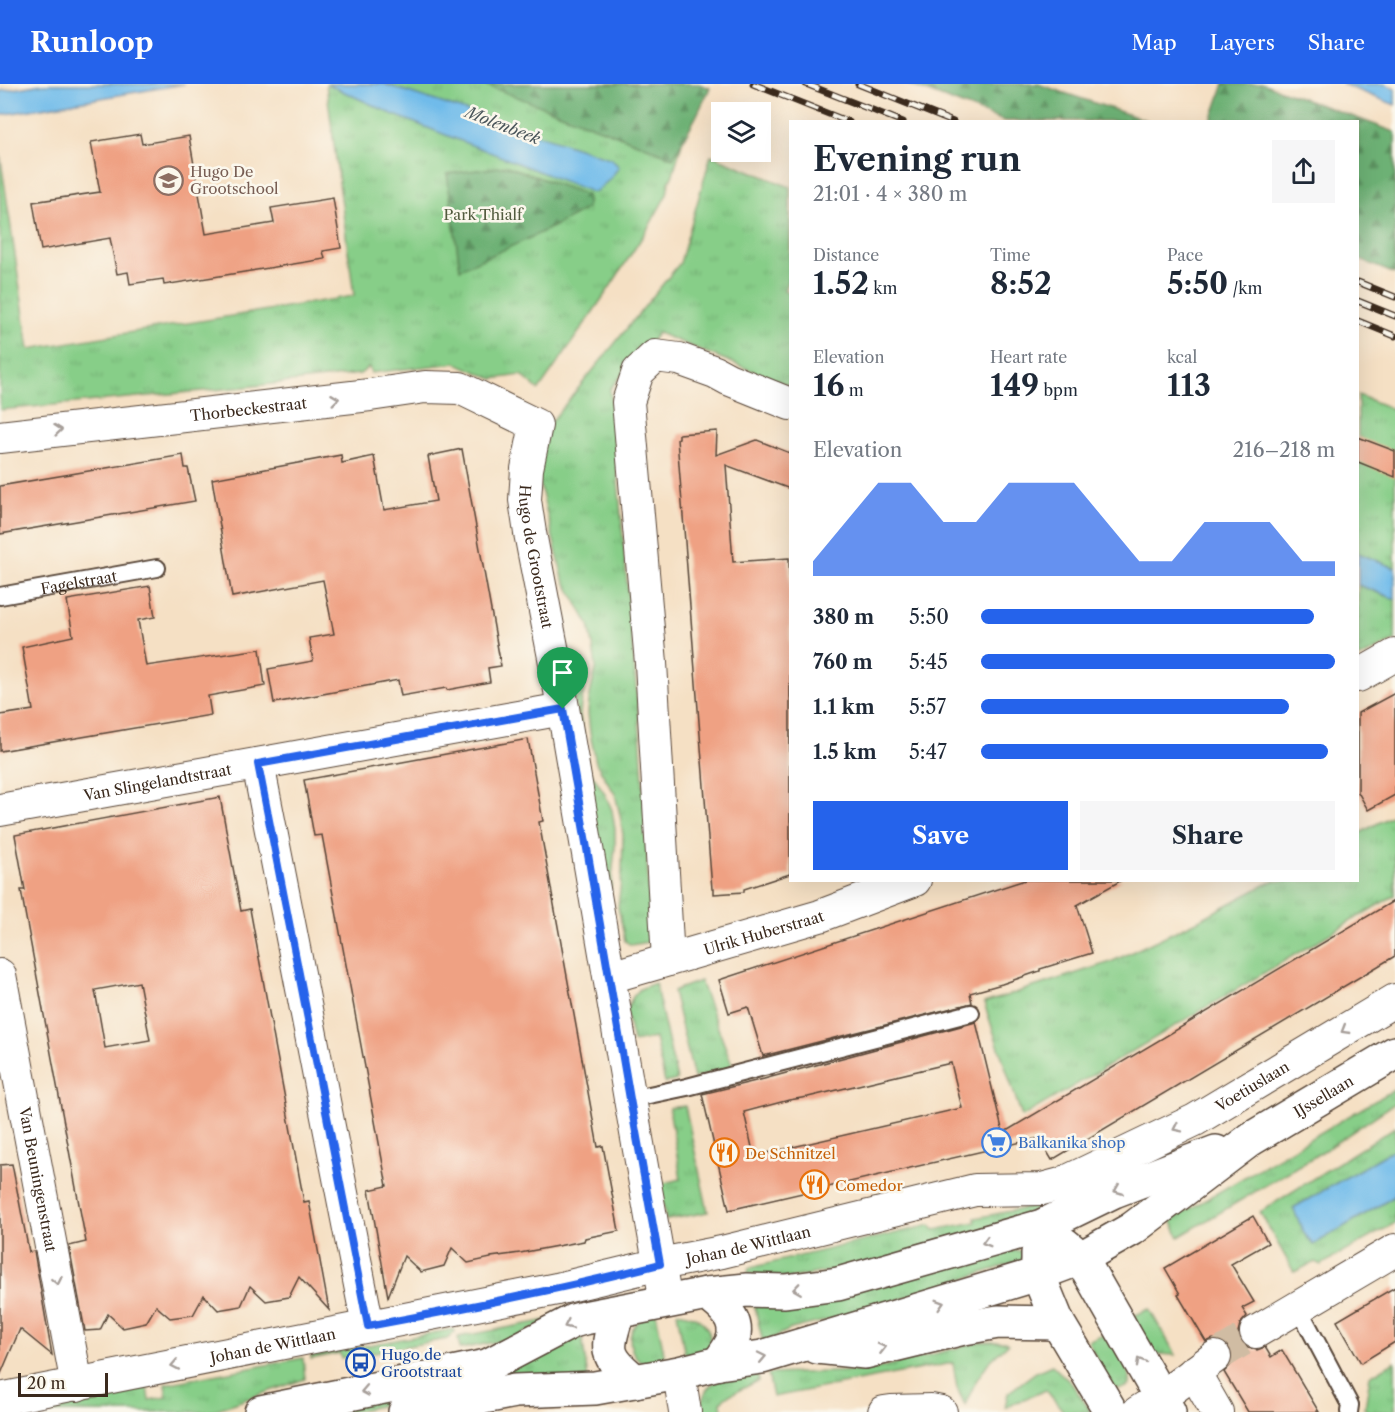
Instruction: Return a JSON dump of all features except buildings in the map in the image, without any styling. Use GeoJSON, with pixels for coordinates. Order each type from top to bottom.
{"type":"FeatureCollection","features":[{"type":"Feature","properties":{"kind":"main road","name":"IJssellaan"},"geometry":{"type":"LineString","coordinates":[[1251,1139],[1395,1053]]}},
{"type":"Feature","properties":{"kind":"main road"},"geometry":{"type":"LineString","coordinates":[[261,1412],[487,1366],[573,1321],[707,1294],[747,1290],[785,1291],[838,1284],[1042,1226],[1114,1191],[1251,1139]]}},
{"type":"Feature","properties":{"kind":"main road"},"geometry":{"type":"LineString","coordinates":[[405,1412],[515,1390],[595,1388],[679,1373],[719,1363],[762,1357],[1038,1274],[1081,1258],[1132,1229],[1251,1139]]}},
{"type":"Feature","properties":{"kind":"main road"},"geometry":{"type":"LineString","coordinates":[[1042,1226],[1081,1258],[1156,1407]]}},
{"type":"Feature","properties":{"kind":"main road"},"geometry":{"type":"LineString","coordinates":[[1042,1226],[1037,1260],[1038,1274],[1058,1323],[1111,1412]]}},
{"type":"Feature","properties":{"kind":"main road"},"geometry":{"type":"LineString","coordinates":[[707,1294],[723,1305],[735,1330],[732,1342],[719,1363]]}},
{"type":"Feature","properties":{"kind":"main road"},"geometry":{"type":"LineString","coordinates":[[618,1312],[610,1335],[609,1350],[615,1363],[635,1381]]}},
{"type":"Feature","properties":{"kind":"main road"},"geometry":{"type":"LineString","coordinates":[[804,1345],[865,1352],[963,1328],[998,1322],[1058,1323]]}},
{"type":"Feature","properties":{"kind":"street"},"geometry":{"type":"LineString","coordinates":[[668,960],[651,663],[628,402],[638,372],[655,356],[679,359],[716,372],[789,404]]}},
{"type":"Feature","properties":{"kind":"street","name":"Thorbeckestraat"},"geometry":{"type":"LineString","coordinates":[[0,437],[425,387],[460,388],[494,404]]}},
{"type":"Feature","properties":{"kind":"street","name":"Hugo de Grootstraat"},"geometry":{"type":"LineString","coordinates":[[494,404],[536,425],[527,469],[525,500],[667,1302]]}},
{"type":"Feature","properties":{"kind":"street"},"geometry":{"type":"LineString","coordinates":[[1359,675],[1395,655]]}},
{"type":"Feature","properties":{"kind":"street","name":"Van Slingelandtstraat"},"geometry":{"type":"LineString","coordinates":[[0,810],[563,709]]}},
{"type":"Feature","properties":{"kind":"street"},"geometry":{"type":"LineString","coordinates":[[258,764],[368,1326]]}},
{"type":"Feature","properties":{"kind":"street","name":"Ulrik Huberstraat"},"geometry":{"type":"LineString","coordinates":[[610,977],[820,916],[910,882]]}},
{"type":"Feature","properties":{"kind":"street","name":"Van Beuningenstraat"},"geometry":{"type":"LineString","coordinates":[[0,975],[77,1385]]}},
{"type":"Feature","properties":{"kind":"street","name":"Voetiuslaan"},"geometry":{"type":"LineString","coordinates":[[1103,1164],[1195,1120],[1395,1000]]}},
{"type":"Feature","properties":{"kind":"street","name":"Johan de Wittlaan"},"geometry":{"type":"LineString","coordinates":[[0,1399],[511,1299],[722,1252],[975,1190],[1042,1189],[1061,1184],[1103,1164]]}},
{"type":"Feature","properties":{"kind":"street"},"geometry":{"type":"LineString","coordinates":[[1256,1332],[1395,1250]]}},
{"type":"Feature","properties":{"kind":"street"},"geometry":{"type":"LineString","coordinates":[[1156,1407],[1205,1365],[1216,1412]]}},
{"type":"Feature","properties":{"kind":"street"},"geometry":{"type":"LineString","coordinates":[[679,1373],[685,1412]]}},
{"type":"Feature","properties":{"kind":"street"},"geometry":{"type":"LineString","coordinates":[[884,1412],[931,1410],[941,1412]]}},
{"type":"Feature","properties":{"kind":"lane","name":"Fagelstraat"},"geometry":{"type":"LineString","coordinates":[[0,596],[157,568]]}},
{"type":"Feature","properties":{"kind":"lane"},"geometry":{"type":"LineString","coordinates":[[630,1099],[687,1087],[971,1012]]}},
{"type":"Feature","properties":{"kind":"lane"},"geometry":{"type":"LineString","coordinates":[[1298,1307],[1350,1405],[1349,1412]]}},
{"type":"Feature","properties":{"kind":"lane"},"geometry":{"type":"LineString","coordinates":[[478,1412],[595,1388]]}},
{"type":"Feature","properties":{"kind":"green space","name":"Park Thialf"},"geometry":{"type":"Polygon","coordinates":[[[326,84],[688,84],[698,88],[667,194],[608,290],[539,390],[521,375],[493,379],[456,363],[371,373],[369,367],[360,374],[0,410],[0,154],[29,349],[354,296],[326,84]]]}},
{"type":"Feature","properties":{"kind":"green space"},"geometry":{"type":"Polygon","coordinates":[[[483,84],[699,84],[710,88],[673,158],[483,84]]]}},
{"type":"Feature","properties":{"kind":"green space"},"geometry":{"type":"Polygon","coordinates":[[[907,84],[1038,84],[1145,120],[1001,120],[907,84]]]}},
{"type":"Feature","properties":{"kind":"green space"},"geometry":{"type":"Polygon","coordinates":[[[1224,84],[1264,84],[1395,132],[1395,274],[1359,259],[1359,120],[1211,120],[1224,84]]]}},
{"type":"Feature","properties":{"kind":"green space"},"geometry":{"type":"Polygon","coordinates":[[[711,155],[711,162],[728,162],[789,187],[789,277],[784,290],[789,292],[789,386],[658,333],[610,389],[641,744],[651,937],[648,942],[631,945],[625,941],[618,907],[623,835],[620,815],[615,794],[596,763],[590,733],[589,699],[596,669],[593,645],[589,625],[563,578],[536,469],[551,422],[680,263],[711,155]]]}},
{"type":"Feature","properties":{"kind":"green space"},"geometry":{"type":"Polygon","coordinates":[[[507,166],[587,195],[587,208],[541,233],[460,269],[447,174],[507,166]]]}},
{"type":"Feature","properties":{"kind":"green space"},"geometry":{"type":"Polygon","coordinates":[[[1359,395],[1395,410],[1395,568],[1359,553],[1359,395]]]}},
{"type":"Feature","properties":{"kind":"green space"},"geometry":{"type":"Polygon","coordinates":[[[1359,585],[1395,599],[1395,640],[1359,658],[1359,585]]]}},
{"type":"Feature","properties":{"kind":"green space"},"geometry":{"type":"Polygon","coordinates":[[[586,671],[588,674],[580,715],[588,768],[604,792],[612,810],[615,829],[609,907],[570,674],[586,671]]]}},
{"type":"Feature","properties":{"kind":"green space"},"geometry":{"type":"Polygon","coordinates":[[[1395,814],[1395,895],[1022,1117],[984,1003],[1111,962],[1197,921],[1270,882],[1359,882],[1359,833],[1395,814]]]}},
{"type":"Feature","properties":{"kind":"green space"},"geometry":{"type":"Polygon","coordinates":[[[700,981],[733,1067],[694,1078],[673,991],[700,981]]]}},
{"type":"Feature","properties":{"kind":"green space"},"geometry":{"type":"Polygon","coordinates":[[[655,983],[677,1080],[665,1083],[655,1038],[633,1042],[626,1011],[640,989],[655,983]]]}},
{"type":"Feature","properties":{"kind":"green space"},"geometry":{"type":"Polygon","coordinates":[[[1395,1089],[1395,1103],[1325,1150],[1179,1237],[1171,1220],[1395,1089]]]}},
{"type":"Feature","properties":{"kind":"green space"},"geometry":{"type":"Polygon","coordinates":[[[685,1106],[708,1212],[666,1220],[660,1184],[681,1179],[669,1108],[685,1106]]]}},
{"type":"Feature","properties":{"kind":"green space"},"geometry":{"type":"Polygon","coordinates":[[[1395,1127],[1395,1149],[1293,1208],[1313,1245],[1395,1196],[1395,1223],[1321,1265],[1315,1262],[1294,1272],[1260,1212],[1395,1127]]]}},
{"type":"Feature","properties":{"kind":"green space"},"geometry":{"type":"Polygon","coordinates":[[[1101,1183],[1006,1222],[881,1262],[790,1278],[748,1273],[749,1268],[930,1225],[934,1230],[976,1222],[975,1218],[1032,1207],[1031,1201],[1101,1183]]]}},
{"type":"Feature","properties":{"kind":"green space"},"geometry":{"type":"Polygon","coordinates":[[[996,1250],[1022,1251],[1032,1257],[854,1314],[791,1329],[763,1343],[753,1299],[996,1250]]]}},
{"type":"Feature","properties":{"kind":"green space"},"geometry":{"type":"Polygon","coordinates":[[[1149,1309],[1176,1355],[1155,1354],[1131,1317],[1149,1309]]]}},
{"type":"Feature","properties":{"kind":"green space"},"geometry":{"type":"Polygon","coordinates":[[[677,1312],[700,1320],[710,1334],[707,1350],[686,1361],[677,1312]]]}},
{"type":"Feature","properties":{"kind":"green space"},"geometry":{"type":"Polygon","coordinates":[[[656,1313],[666,1364],[651,1365],[637,1358],[630,1342],[635,1325],[656,1313]]]}},
{"type":"Feature","properties":{"kind":"green space"},"geometry":{"type":"Polygon","coordinates":[[[553,1319],[515,1338],[460,1349],[458,1337],[553,1319]]]}},
{"type":"Feature","properties":{"kind":"green space"},"geometry":{"type":"Polygon","coordinates":[[[454,1329],[455,1332],[447,1339],[341,1358],[340,1353],[311,1359],[311,1356],[454,1329]]]}},
{"type":"Feature","properties":{"kind":"green space"},"geometry":{"type":"Polygon","coordinates":[[[581,1329],[588,1379],[507,1381],[349,1412],[291,1412],[581,1329]]]}},
{"type":"Feature","properties":{"kind":"green space"},"geometry":{"type":"Polygon","coordinates":[[[1103,1334],[1128,1371],[1130,1385],[1126,1388],[1116,1389],[1109,1383],[1088,1341],[1103,1334]]]}},
{"type":"Feature","properties":{"kind":"green space"},"geometry":{"type":"Polygon","coordinates":[[[980,1342],[1008,1344],[988,1363],[976,1381],[965,1405],[957,1388],[953,1363],[773,1397],[768,1374],[860,1371],[980,1342]]]}},
{"type":"Feature","properties":{"kind":"green space"},"geometry":{"type":"Polygon","coordinates":[[[303,1358],[305,1379],[209,1412],[18,1412],[147,1387],[149,1400],[167,1397],[165,1384],[303,1358]]]}},
{"type":"Feature","properties":{"kind":"green space"},"geometry":{"type":"Polygon","coordinates":[[[1395,1361],[1395,1412],[1368,1412],[1365,1408],[1370,1376],[1395,1361]]]}},
{"type":"Feature","properties":{"kind":"green space"},"geometry":{"type":"Polygon","coordinates":[[[1052,1365],[1072,1384],[1091,1412],[1064,1412],[1046,1390],[1005,1407],[1008,1393],[1036,1372],[1052,1365]]]}},
{"type":"Feature","properties":{"kind":"green space"},"geometry":{"type":"Polygon","coordinates":[[[758,1374],[758,1381],[725,1397],[721,1402],[722,1412],[703,1412],[706,1391],[719,1380],[758,1374]]]}},
{"type":"Feature","properties":{"kind":"water"},"geometry":{"type":"Polygon","coordinates":[[[43,84],[184,84],[0,115],[0,91],[43,84]]]}},
{"type":"Feature","properties":{"kind":"water","name":"Molenbeek"},"geometry":{"type":"Polygon","coordinates":[[[327,84],[384,84],[612,159],[619,167],[609,180],[594,193],[392,114],[327,84]]]}},
{"type":"Feature","properties":{"kind":"water"},"geometry":{"type":"Polygon","coordinates":[[[1342,84],[1385,84],[1395,88],[1395,105],[1342,84]]]}},
{"type":"Feature","properties":{"kind":"water"},"geometry":{"type":"Polygon","coordinates":[[[1359,553],[1395,568],[1395,599],[1359,585],[1359,553]]]}},
{"type":"Feature","properties":{"kind":"water"},"geometry":{"type":"Polygon","coordinates":[[[1395,1149],[1395,1196],[1313,1245],[1304,1233],[1293,1208],[1395,1149]]]}},
{"type":"Feature","properties":{"kind":"tunnel"},"geometry":{"type":"LineString","coordinates":[[1215,1357],[1256,1332]]}},
{"type":"Feature","properties":{"kind":"railway"},"geometry":{"type":"LineString","coordinates":[[753,84],[844,120]]}},
{"type":"Feature","properties":{"kind":"railway"},"geometry":{"type":"LineString","coordinates":[[806,84],[898,120]]}},
{"type":"Feature","properties":{"kind":"railway"},"geometry":{"type":"LineString","coordinates":[[858,84],[948,120]]}},
{"type":"Feature","properties":{"kind":"railway"},"geometry":{"type":"LineString","coordinates":[[1359,282],[1395,297]]}},
{"type":"Feature","properties":{"kind":"railway"},"geometry":{"type":"LineString","coordinates":[[1359,301],[1395,316]]}},
{"type":"Feature","properties":{"kind":"railway"},"geometry":{"type":"LineString","coordinates":[[1359,321],[1395,336]]}},
{"type":"Feature","properties":{"kind":"place","name":"Hugo De Grootschool"},"geometry":{"type":"Point","coordinates":[169,180]}},
{"type":"Feature","properties":{"kind":"place","name":"Balkanika shop"},"geometry":{"type":"Point","coordinates":[997,1142]}},
{"type":"Feature","properties":{"kind":"place","name":"De Schnitzel"},"geometry":{"type":"Point","coordinates":[724,1153]}},
{"type":"Feature","properties":{"kind":"place","name":"Comedor"},"geometry":{"type":"Point","coordinates":[814,1185]}},
{"type":"Feature","properties":{"kind":"place","name":"Hugo de Grootstraat"},"geometry":{"type":"Point","coordinates":[360,1363]}},
{"type":"Feature","properties":{"kind":"route"},"geometry":{"type":"LineString","coordinates":[[563,709],[660,1264],[557,1289],[368,1326],[258,764],[563,709]]}}]}
